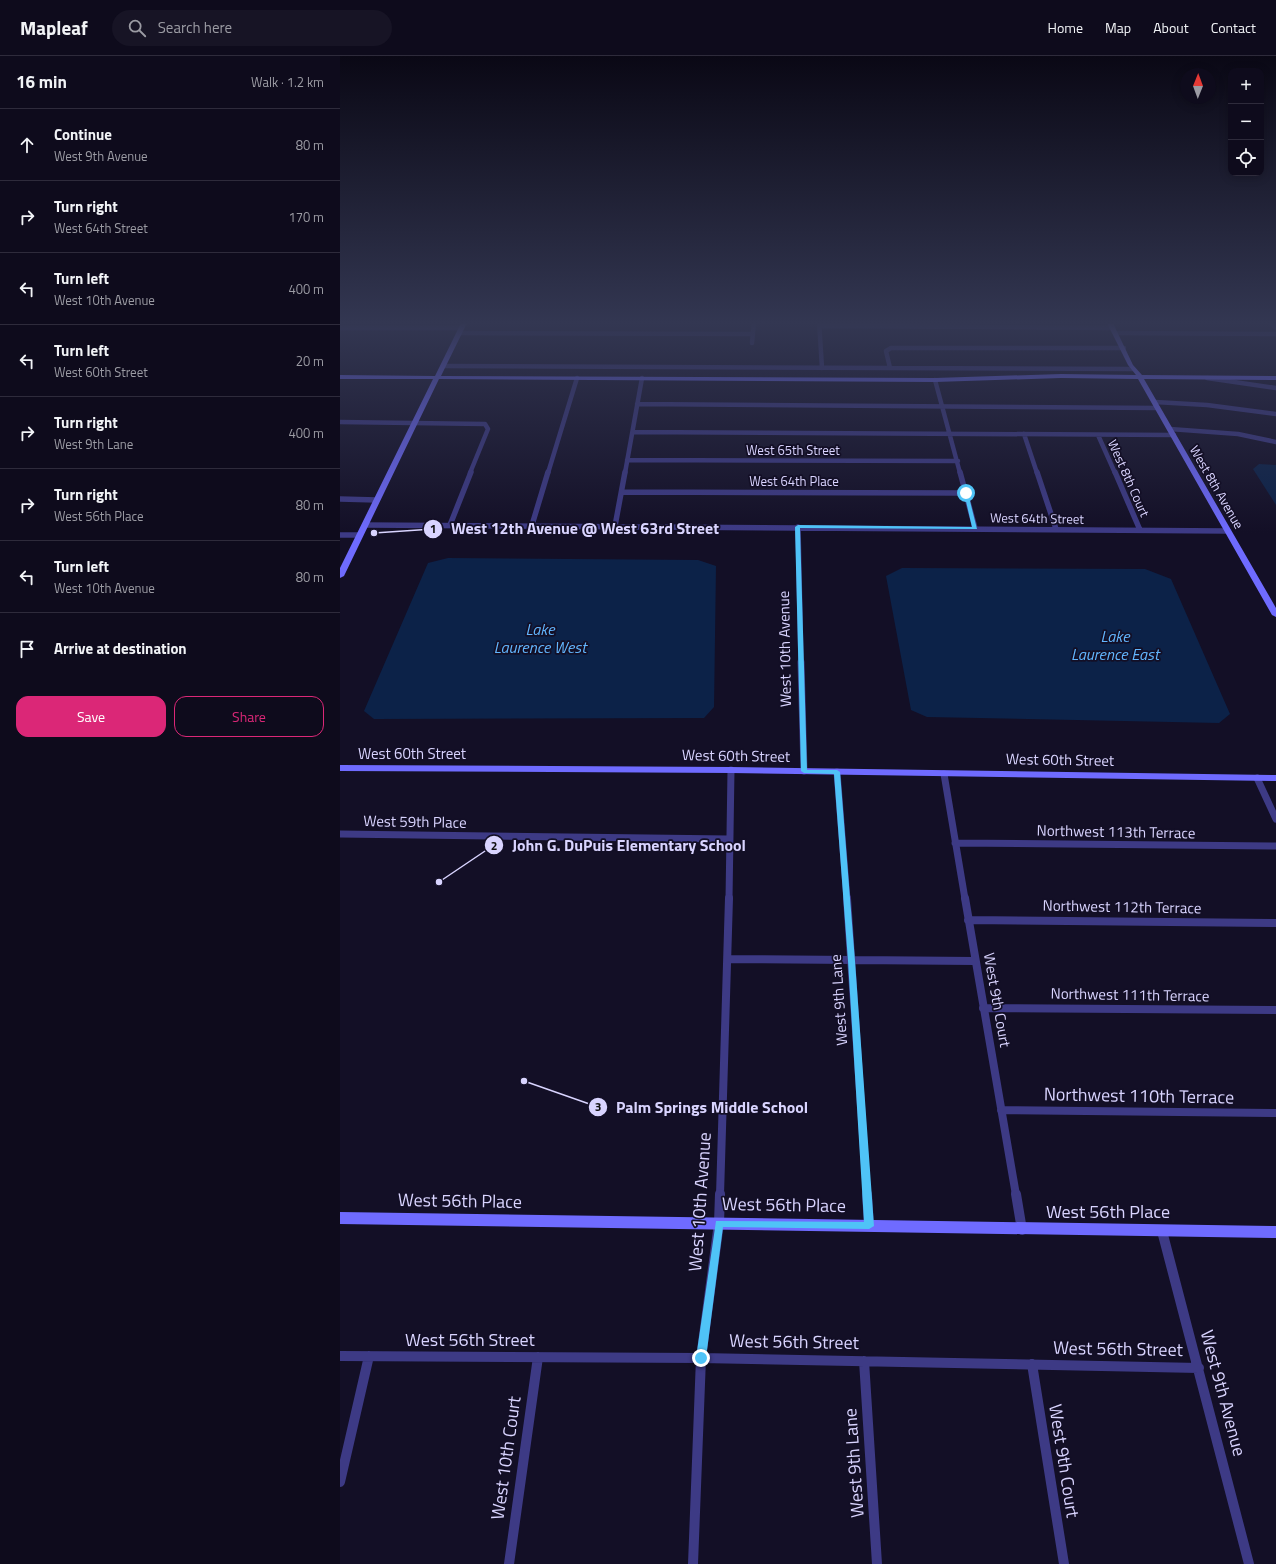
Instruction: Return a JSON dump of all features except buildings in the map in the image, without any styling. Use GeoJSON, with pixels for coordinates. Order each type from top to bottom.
{"type":"FeatureCollection","features":[{"type":"Feature","properties":{"kind":"street"},"geometry":{"type":"LineString","coordinates":[[340,575],[430,391]]}},
{"type":"Feature","properties":{"kind":"street"},"geometry":{"type":"LineString","coordinates":[[532,526],[573,391]]}},
{"type":"Feature","properties":{"kind":"street"},"geometry":{"type":"LineString","coordinates":[[615,526],[639,391]]}},
{"type":"Feature","properties":{"kind":"street"},"geometry":{"type":"LineString","coordinates":[[938,391],[951,434],[975,528]]}},
{"type":"Feature","properties":{"kind":"street","name":"West 8th Avenue"},"geometry":{"type":"LineString","coordinates":[[1148,391],[1276,615]]}},
{"type":"Feature","properties":{"kind":"street"},"geometry":{"type":"LineString","coordinates":[[637,404],[942,406],[1208,405],[1276,414]]}},
{"type":"Feature","properties":{"kind":"street"},"geometry":{"type":"LineString","coordinates":[[340,429],[343,422],[485,424],[488,429],[450,525]]}},
{"type":"Feature","properties":{"kind":"street"},"geometry":{"type":"LineString","coordinates":[[633,432],[1098,435],[1172,432],[1238,434],[1276,442]]}},
{"type":"Feature","properties":{"kind":"street"},"geometry":{"type":"LineString","coordinates":[[1024,434],[1056,529]]}},
{"type":"Feature","properties":{"kind":"street","name":"West 8th Court"},"geometry":{"type":"LineString","coordinates":[[1098,435],[1140,530]]}},
{"type":"Feature","properties":{"kind":"street","name":"West 65th Street"},"geometry":{"type":"LineString","coordinates":[[628,460],[958,461]]}},
{"type":"Feature","properties":{"kind":"street","name":"West 64th Place"},"geometry":{"type":"LineString","coordinates":[[622,492],[966,493]]}},
{"type":"Feature","properties":{"kind":"street"},"geometry":{"type":"LineString","coordinates":[[340,500],[377,500]]}},
{"type":"Feature","properties":{"kind":"street","name":"West 64th Street"},"geometry":{"type":"LineString","coordinates":[[365,525],[1228,530]]}},
{"type":"Feature","properties":{"kind":"street","name":"West 10th Avenue"},"geometry":{"type":"LineString","coordinates":[[798,527],[804,771]]}},
{"type":"Feature","properties":{"kind":"street"},"geometry":{"type":"LineString","coordinates":[[340,535],[360,535]]}},
{"type":"Feature","properties":{"kind":"street","name":"West 60th Street"},"geometry":{"type":"LineString","coordinates":[[340,768],[731,770],[1276,778]]}},
{"type":"Feature","properties":{"kind":"street","name":"West 10th Avenue"},"geometry":{"type":"LineString","coordinates":[[693,1564],[701,1358],[719,1223],[728,959],[731,770]]}},
{"type":"Feature","properties":{"kind":"street","name":"West 9th Lane"},"geometry":{"type":"LineString","coordinates":[[837,772],[852,961],[869,1226]]}},
{"type":"Feature","properties":{"kind":"street","name":"West 9th Court"},"geometry":{"type":"LineString","coordinates":[[944,774],[1022,1230]]}},
{"type":"Feature","properties":{"kind":"street"},"geometry":{"type":"LineString","coordinates":[[1257,778],[1276,819]]}},
{"type":"Feature","properties":{"kind":"street","name":"West 59th Place"},"geometry":{"type":"LineString","coordinates":[[340,834],[729,839]]}},
{"type":"Feature","properties":{"kind":"street","name":"Northwest 113th Terrace"},"geometry":{"type":"LineString","coordinates":[[955,843],[1276,846]]}},
{"type":"Feature","properties":{"kind":"street","name":"Northwest 112th Terrace"},"geometry":{"type":"LineString","coordinates":[[968,920],[1276,923]]}},
{"type":"Feature","properties":{"kind":"street"},"geometry":{"type":"LineString","coordinates":[[728,959],[976,961]]}},
{"type":"Feature","properties":{"kind":"street","name":"Northwest 111th Terrace"},"geometry":{"type":"LineString","coordinates":[[983,1008],[1276,1010]]}},
{"type":"Feature","properties":{"kind":"street","name":"Northwest 110th Terrace"},"geometry":{"type":"LineString","coordinates":[[1001,1110],[1276,1113]]}},
{"type":"Feature","properties":{"kind":"street","name":"West 56th Place"},"geometry":{"type":"LineString","coordinates":[[340,1218],[719,1223],[1022,1230],[1276,1232]]}},
{"type":"Feature","properties":{"kind":"street","name":"West 9th Avenue"},"geometry":{"type":"LineString","coordinates":[[1162,1231],[1249,1564]]}},
{"type":"Feature","properties":{"kind":"street","name":"West 56th Street"},"geometry":{"type":"LineString","coordinates":[[340,1356],[701,1358],[1199,1368]]}},
{"type":"Feature","properties":{"kind":"street"},"geometry":{"type":"LineString","coordinates":[[340,1482],[369,1356]]}},
{"type":"Feature","properties":{"kind":"street","name":"West 10th Court"},"geometry":{"type":"LineString","coordinates":[[509,1564],[538,1357]]}},
{"type":"Feature","properties":{"kind":"street","name":"West 9th Lane"},"geometry":{"type":"LineString","coordinates":[[864,1361],[877,1564]]}},
{"type":"Feature","properties":{"kind":"street","name":"West 9th Court"},"geometry":{"type":"LineString","coordinates":[[1032,1364],[1064,1564]]}},
{"type":"Feature","properties":{"kind":"water"},"geometry":{"type":"Polygon","coordinates":[[[1259,464],[1276,465],[1276,505],[1253,469],[1259,464]]]}},
{"type":"Feature","properties":{"kind":"water","name":"Lake Laurence West"},"geometry":{"type":"Polygon","coordinates":[[[448,558],[698,560],[716,566],[714,707],[704,718],[374,719],[364,711],[428,563],[448,558]]]}},
{"type":"Feature","properties":{"kind":"water","name":"Lake Laurence East"},"geometry":{"type":"Polygon","coordinates":[[[902,568],[1145,569],[1171,579],[1230,714],[1219,723],[927,717],[911,710],[886,576],[902,568]]]}},
{"type":"Feature","properties":{"kind":"place","name":"West 12th Avenue @ West 63rd Street"},"geometry":{"type":"Point","coordinates":[374,533]}},
{"type":"Feature","properties":{"kind":"place","name":"John G. DuPuis Elementary School"},"geometry":{"type":"Point","coordinates":[439,882]}},
{"type":"Feature","properties":{"kind":"place","name":"Palm Springs Middle School"},"geometry":{"type":"Point","coordinates":[524,1081]}},
{"type":"Feature","properties":{"kind":"route"},"geometry":{"type":"LineString","coordinates":[[701,1358],[719,1223],[869,1226],[852,961],[837,772],[804,771],[800,676],[798,527],[975,528],[966,493]]}}]}
